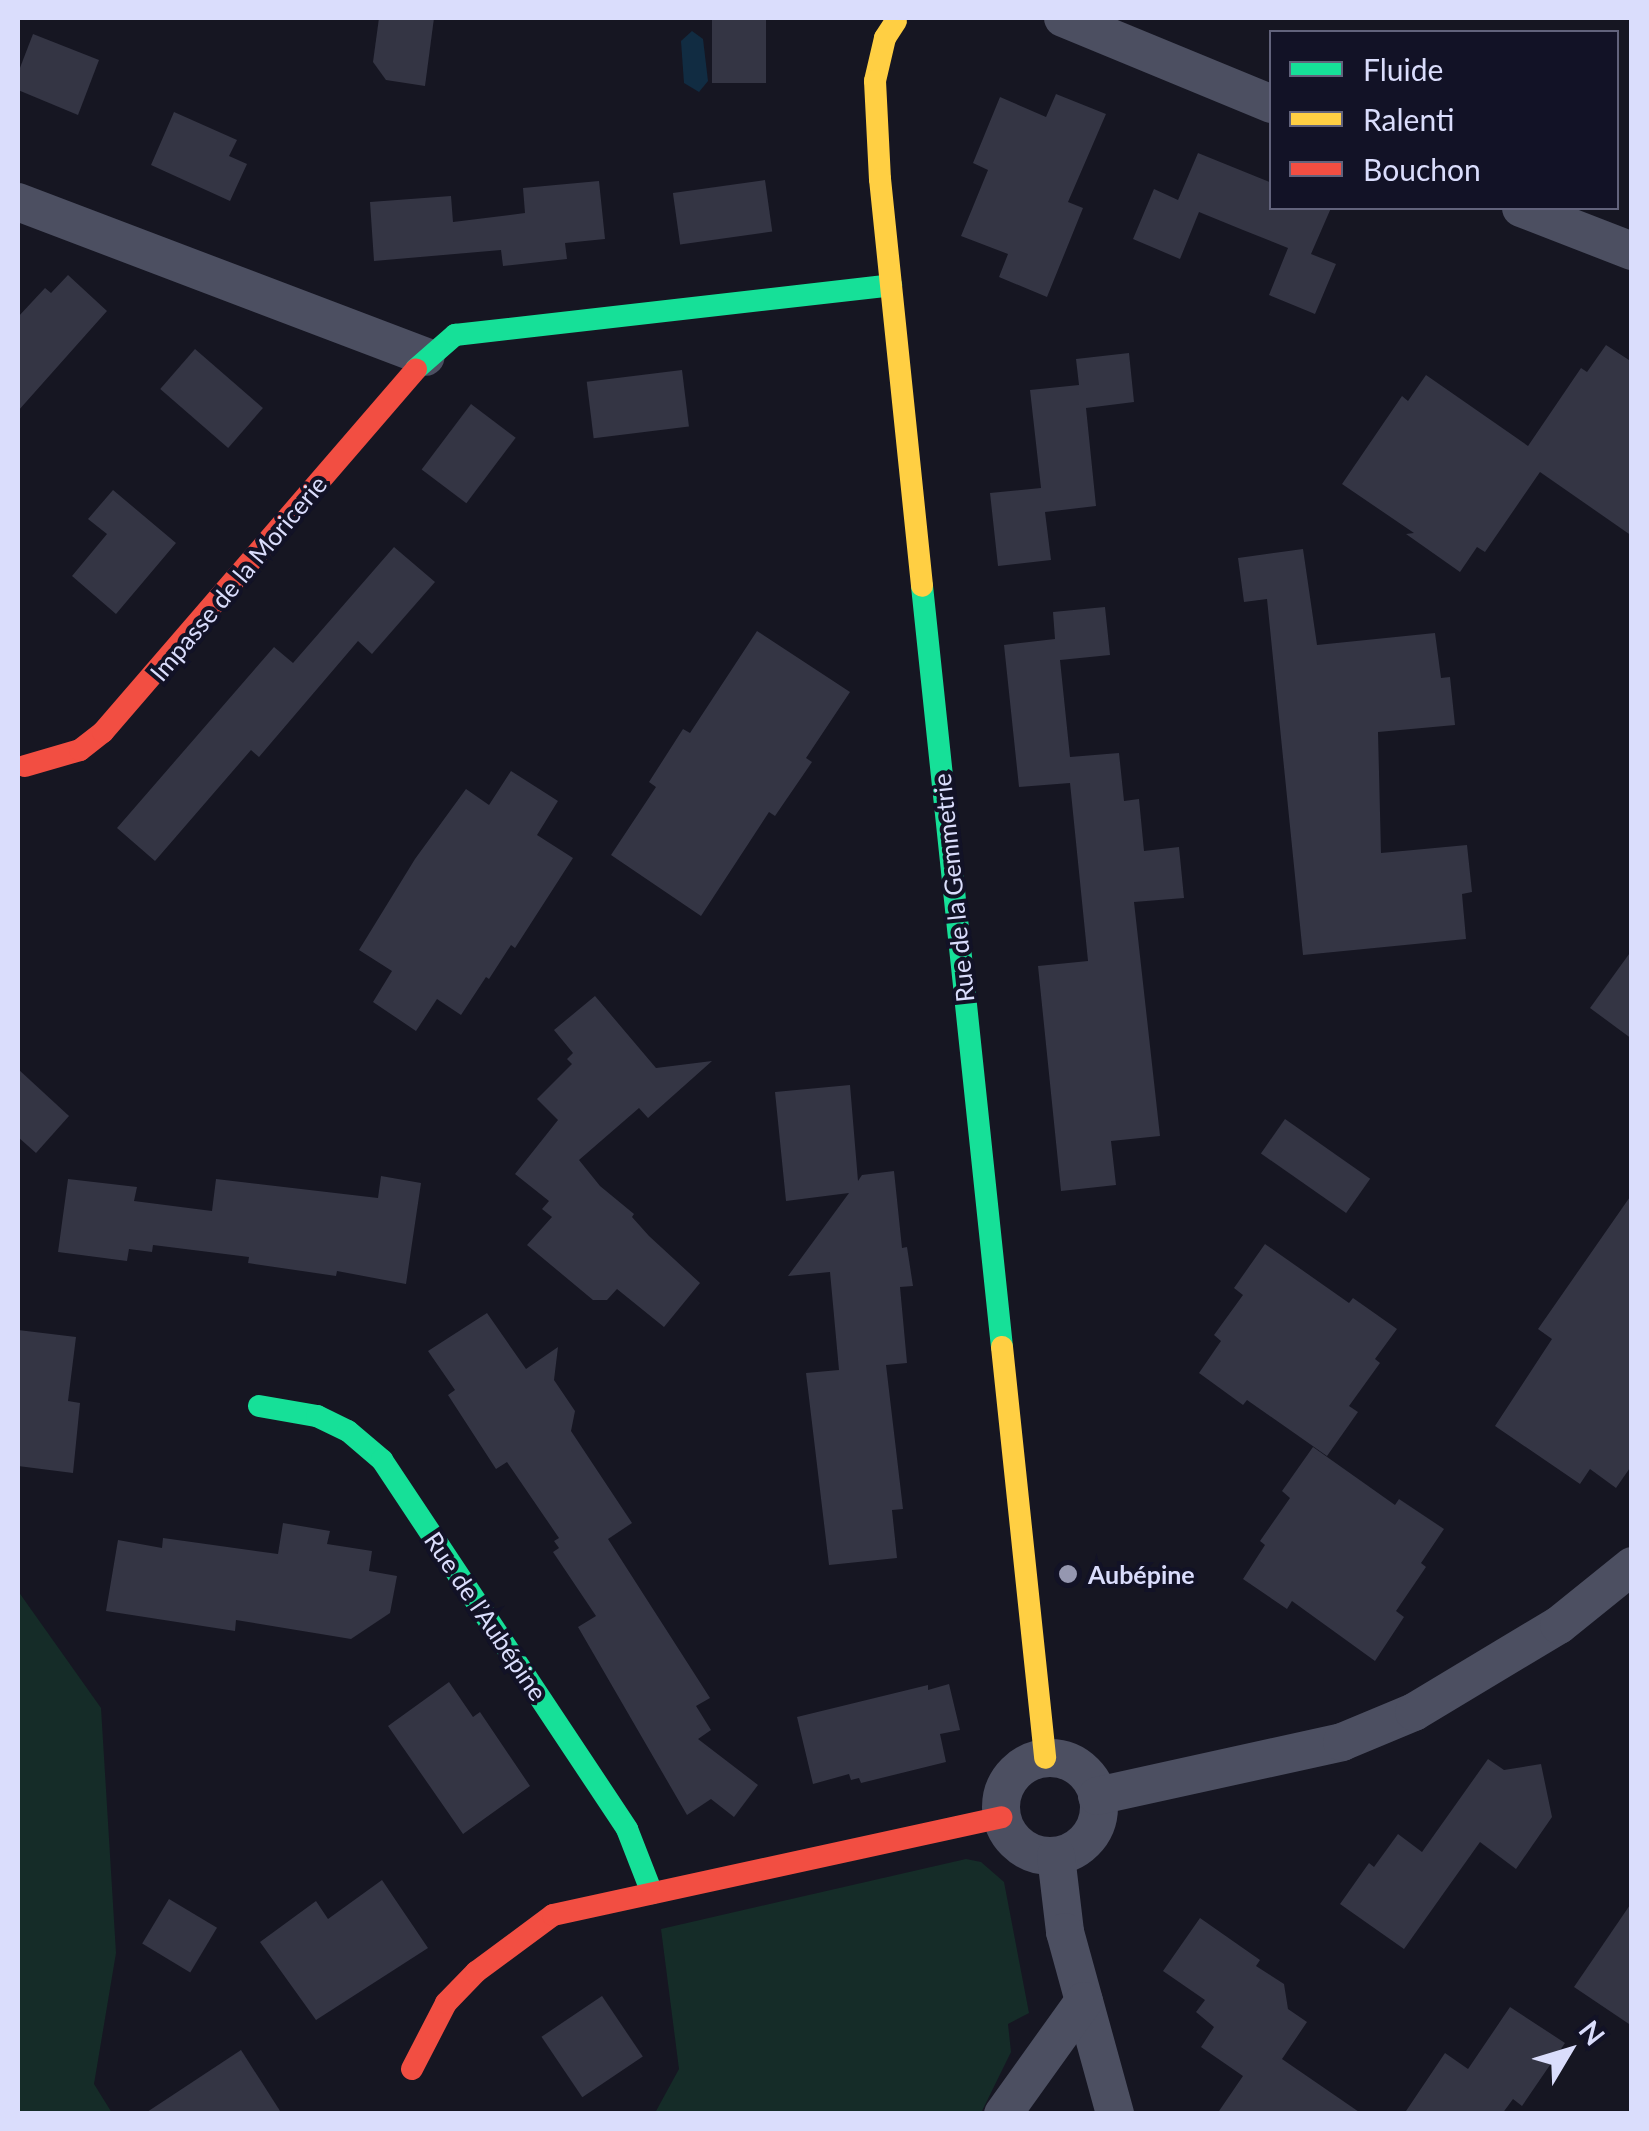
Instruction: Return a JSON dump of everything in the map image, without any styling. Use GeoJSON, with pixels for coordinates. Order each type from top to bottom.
{"type":"FeatureCollection","features":[{"type":"Feature","properties":{"kind":"street"},"geometry":{"type":"LineString","coordinates":[[1063,18],[1269,103]]}},
{"type":"Feature","properties":{"kind":"street","name":"Rue de la Gemmetrie"},"geometry":{"type":"LineString","coordinates":[[903,19],[885,38],[875,81],[891,285],[1045,1758]]}},
{"type":"Feature","properties":{"kind":"street"},"geometry":{"type":"LineString","coordinates":[[18,202],[426,357]]}},
{"type":"Feature","properties":{"kind":"street"},"geometry":{"type":"LineString","coordinates":[[1526,210],[1632,251]]}},
{"type":"Feature","properties":{"kind":"street","name":"Impasse de la Moricerie"},"geometry":{"type":"LineString","coordinates":[[26,766],[80,750],[103,732],[426,357],[455,335],[891,285]]}},
{"type":"Feature","properties":{"kind":"street","name":"Rue de l’Aubépine"},"geometry":{"type":"LineString","coordinates":[[260,1406],[317,1416],[348,1431],[382,1460],[627,1829],[652,1893]]}},
{"type":"Feature","properties":{"kind":"street"},"geometry":{"type":"LineString","coordinates":[[1097,1796],[1342,1742],[1414,1712],[1558,1625],[1632,1566]]}},
{"type":"Feature","properties":{"kind":"street"},"geometry":{"type":"LineString","coordinates":[[1045,1758],[1059,1758],[1084,1771],[1097,1796],[1095,1827],[1086,1840],[1056,1856],[1029,1852],[1016,1843],[1001,1817],[1000,1800],[1015,1772],[1045,1758]]}},
{"type":"Feature","properties":{"kind":"street"},"geometry":{"type":"LineString","coordinates":[[412,2069],[446,2003],[476,1972],[552,1915],[1001,1817]]}},
{"type":"Feature","properties":{"kind":"street"},"geometry":{"type":"LineString","coordinates":[[1056,1856],[1066,1932],[1115,2114]]}},
{"type":"Feature","properties":{"kind":"street"},"geometry":{"type":"LineString","coordinates":[[1004,2114],[1084,2001]]}},
{"type":"Feature","properties":{"kind":"green space"},"geometry":{"type":"Polygon","coordinates":[[[18,1591],[101,1708],[116,1953],[94,2084],[112,2113],[18,2113],[18,1591]]]}},
{"type":"Feature","properties":{"kind":"green space"},"geometry":{"type":"Polygon","coordinates":[[[966,1859],[981,1862],[1004,1882],[1029,2013],[1008,2024],[1011,2052],[981,2113],[655,2113],[679,2069],[661,1929],[966,1859]]]}},
{"type":"Feature","properties":{"kind":"water"},"geometry":{"type":"Polygon","coordinates":[[[692,31],[703,39],[708,81],[699,92],[684,83],[681,41],[692,31]]]}},
{"type":"Feature","properties":{"kind":"building"},"geometry":{"type":"Polygon","coordinates":[[[379,18],[434,18],[425,86],[386,80],[373,62],[379,18]]]}},
{"type":"Feature","properties":{"kind":"building"},"geometry":{"type":"Polygon","coordinates":[[[712,18],[766,18],[766,83],[712,83],[712,18]]]}},
{"type":"Feature","properties":{"kind":"building"},"geometry":{"type":"Polygon","coordinates":[[[33,34],[99,60],[78,115],[18,90],[18,73],[33,34]]]}},
{"type":"Feature","properties":{"kind":"building"},"geometry":{"type":"Polygon","coordinates":[[[1056,94],[1106,114],[1068,202],[1083,208],[1047,297],[999,277],[1008,254],[961,236],[988,170],[973,163],[1000,97],[1046,117],[1056,94]]]}},
{"type":"Feature","properties":{"kind":"building"},"geometry":{"type":"Polygon","coordinates":[[[174,112],[237,140],[229,156],[247,164],[230,201],[151,165],[174,112]]]}},
{"type":"Feature","properties":{"kind":"building"},"geometry":{"type":"Polygon","coordinates":[[[1198,153],[1269,182],[1269,210],[1330,210],[1311,254],[1336,264],[1315,314],[1269,295],[1288,248],[1199,212],[1180,259],[1133,239],[1154,189],[1178,200],[1198,153]]]}},
{"type":"Feature","properties":{"kind":"building"},"geometry":{"type":"Polygon","coordinates":[[[765,180],[772,231],[680,244],[673,193],[765,180]]]}},
{"type":"Feature","properties":{"kind":"building"},"geometry":{"type":"Polygon","coordinates":[[[599,181],[605,239],[565,243],[567,259],[503,266],[501,250],[374,261],[370,202],[451,196],[453,222],[525,213],[523,188],[599,181]]]}},
{"type":"Feature","properties":{"kind":"building"},"geometry":{"type":"Polygon","coordinates":[[[68,275],[107,311],[18,411],[18,317],[45,288],[51,293],[68,275]]]}},
{"type":"Feature","properties":{"kind":"building"},"geometry":{"type":"Polygon","coordinates":[[[1606,345],[1632,362],[1632,536],[1540,472],[1485,552],[1477,547],[1460,572],[1406,534],[1414,533],[1342,484],[1402,396],[1408,401],[1426,375],[1528,446],[1581,368],[1587,372],[1606,345]]]}},
{"type":"Feature","properties":{"kind":"building"},"geometry":{"type":"Polygon","coordinates":[[[195,349],[263,408],[228,448],[160,389],[195,349]]]}},
{"type":"Feature","properties":{"kind":"building"},"geometry":{"type":"Polygon","coordinates":[[[1129,353],[1134,402],[1086,408],[1096,506],[1045,512],[1051,560],[998,566],[990,493],[1041,488],[1030,390],[1079,385],[1076,359],[1129,353]]]}},
{"type":"Feature","properties":{"kind":"building"},"geometry":{"type":"Polygon","coordinates":[[[682,370],[689,427],[594,438],[587,382],[682,370]]]}},
{"type":"Feature","properties":{"kind":"building"},"geometry":{"type":"Polygon","coordinates":[[[471,404],[516,438],[466,503],[422,469],[471,404]]]}},
{"type":"Feature","properties":{"kind":"building"},"geometry":{"type":"Polygon","coordinates":[[[113,490],[176,543],[116,614],[72,576],[107,534],[88,519],[113,490]]]}},
{"type":"Feature","properties":{"kind":"building"},"geometry":{"type":"Polygon","coordinates":[[[394,547],[435,582],[372,654],[358,641],[259,757],[251,750],[155,861],[117,828],[274,647],[293,663],[394,547]]]}},
{"type":"Feature","properties":{"kind":"building"},"geometry":{"type":"Polygon","coordinates":[[[1303,549],[1317,645],[1435,633],[1441,678],[1450,677],[1455,725],[1378,732],[1381,853],[1467,845],[1472,892],[1462,894],[1466,939],[1303,955],[1267,599],[1244,602],[1238,558],[1303,549]]]}},
{"type":"Feature","properties":{"kind":"building"},"geometry":{"type":"Polygon","coordinates":[[[1105,607],[1110,655],[1060,660],[1070,757],[1119,753],[1124,801],[1139,799],[1144,851],[1179,847],[1184,898],[1134,902],[1160,1136],[1111,1141],[1116,1185],[1061,1191],[1038,966],[1088,961],[1070,783],[1019,787],[1004,645],[1055,639],[1053,612],[1105,607]]]}},
{"type":"Feature","properties":{"kind":"building"},"geometry":{"type":"Polygon","coordinates":[[[757,631],[850,692],[806,758],[812,762],[775,816],[769,812],[701,916],[611,855],[656,787],[649,782],[683,729],[690,733],[757,631]]]}},
{"type":"Feature","properties":{"kind":"building"},"geometry":{"type":"Polygon","coordinates":[[[511,771],[558,801],[537,835],[573,858],[515,948],[511,945],[461,1015],[437,999],[416,1031],[373,1002],[392,971],[359,950],[415,859],[466,789],[489,805],[511,771]]]}},
{"type":"Feature","properties":{"kind":"building"},"geometry":{"type":"Polygon","coordinates":[[[1632,950],[1632,1039],[1590,1008],[1632,950]]]}},
{"type":"Feature","properties":{"kind":"building"},"geometry":{"type":"Polygon","coordinates":[[[595,996],[656,1068],[712,1061],[648,1118],[639,1108],[579,1160],[600,1186],[634,1214],[632,1217],[649,1236],[700,1283],[664,1327],[617,1289],[607,1300],[593,1300],[527,1245],[552,1217],[542,1209],[549,1201],[515,1174],[558,1120],[537,1099],[572,1064],[567,1059],[573,1053],[554,1030],[595,996]]]}},
{"type":"Feature","properties":{"kind":"building"},"geometry":{"type":"Polygon","coordinates":[[[18,1069],[69,1116],[36,1153],[18,1137],[18,1069]]]}},
{"type":"Feature","properties":{"kind":"building"},"geometry":{"type":"Polygon","coordinates":[[[850,1085],[858,1181],[862,1175],[894,1171],[902,1248],[907,1247],[913,1286],[900,1287],[907,1363],[886,1365],[903,1509],[892,1510],[897,1558],[829,1565],[806,1373],[839,1370],[830,1272],[788,1276],[849,1193],[786,1201],[775,1092],[850,1085]]]}},
{"type":"Feature","properties":{"kind":"building"},"geometry":{"type":"Polygon","coordinates":[[[1285,1119],[1370,1179],[1346,1213],[1261,1153],[1285,1119]]]}},
{"type":"Feature","properties":{"kind":"building"},"geometry":{"type":"Polygon","coordinates":[[[381,1176],[421,1183],[406,1284],[337,1271],[336,1276],[248,1263],[249,1257],[153,1245],[152,1252],[129,1249],[127,1261],[58,1252],[68,1179],[137,1187],[134,1201],[212,1211],[216,1179],[378,1198],[381,1176]]]}},
{"type":"Feature","properties":{"kind":"building"},"geometry":{"type":"Polygon","coordinates":[[[1632,1194],[1632,1465],[1616,1488],[1590,1469],[1580,1484],[1495,1426],[1552,1339],[1538,1329],[1632,1194]]]}},
{"type":"Feature","properties":{"kind":"building"},"geometry":{"type":"Polygon","coordinates":[[[1265,1244],[1349,1303],[1353,1298],[1397,1329],[1375,1359],[1380,1363],[1349,1406],[1358,1412],[1327,1456],[1247,1400],[1243,1405],[1199,1373],[1221,1341],[1214,1335],[1243,1295],[1234,1288],[1265,1244]]]}},
{"type":"Feature","properties":{"kind":"building"},"geometry":{"type":"Polygon","coordinates":[[[487,1313],[526,1369],[558,1347],[554,1380],[575,1411],[571,1431],[632,1523],[608,1539],[710,1698],[696,1706],[711,1730],[698,1739],[758,1785],[734,1817],[711,1799],[687,1815],[578,1627],[596,1616],[553,1552],[559,1548],[554,1541],[559,1538],[507,1462],[496,1469],[448,1395],[455,1390],[428,1351],[487,1313]]]}},
{"type":"Feature","properties":{"kind":"building"},"geometry":{"type":"Polygon","coordinates":[[[18,1330],[76,1337],[68,1401],[80,1403],[73,1473],[18,1466],[18,1330]]]}},
{"type":"Feature","properties":{"kind":"building"},"geometry":{"type":"Polygon","coordinates":[[[1313,1447],[1395,1505],[1399,1499],[1444,1529],[1421,1563],[1426,1567],[1396,1611],[1404,1617],[1375,1661],[1292,1601],[1287,1609],[1243,1579],[1265,1545],[1260,1541],[1290,1498],[1282,1491],[1313,1447]]]}},
{"type":"Feature","properties":{"kind":"building"},"geometry":{"type":"Polygon","coordinates":[[[283,1523],[330,1531],[327,1544],[372,1551],[369,1571],[397,1576],[390,1613],[351,1639],[236,1620],[235,1631],[106,1611],[118,1540],[162,1548],[163,1538],[278,1554],[283,1523]]]}},
{"type":"Feature","properties":{"kind":"building"},"geometry":{"type":"Polygon","coordinates":[[[449,1682],[473,1717],[480,1712],[530,1786],[463,1834],[388,1726],[449,1682]]]}},
{"type":"Feature","properties":{"kind":"building"},"geometry":{"type":"Polygon","coordinates":[[[949,1684],[960,1730],[940,1734],[946,1762],[861,1783],[859,1778],[851,1780],[849,1774],[813,1784],[797,1717],[928,1685],[928,1690],[949,1684]]]}},
{"type":"Feature","properties":{"kind":"building"},"geometry":{"type":"Polygon","coordinates":[[[1488,1759],[1504,1770],[1541,1764],[1552,1817],[1516,1869],[1480,1842],[1404,1949],[1340,1904],[1369,1863],[1374,1867],[1398,1834],[1422,1852],[1488,1759]]]}},
{"type":"Feature","properties":{"kind":"building"},"geometry":{"type":"Polygon","coordinates":[[[382,1880],[428,1948],[316,2020],[260,1942],[316,1901],[328,1919],[382,1880]]]}},
{"type":"Feature","properties":{"kind":"building"},"geometry":{"type":"Polygon","coordinates":[[[169,1899],[217,1928],[190,1972],[142,1944],[169,1899]]]}},
{"type":"Feature","properties":{"kind":"building"},"geometry":{"type":"Polygon","coordinates":[[[1632,1902],[1632,2026],[1574,1987],[1632,1902]]]}},
{"type":"Feature","properties":{"kind":"building"},"geometry":{"type":"Polygon","coordinates":[[[1200,1918],[1260,1960],[1256,1966],[1284,1984],[1288,2009],[1307,2022],[1282,2059],[1362,2114],[1217,2114],[1243,2076],[1201,2047],[1214,2027],[1196,2012],[1205,2000],[1163,1971],[1200,1918]]]}},
{"type":"Feature","properties":{"kind":"building"},"geometry":{"type":"Polygon","coordinates":[[[602,1996],[643,2057],[582,2097],[541,2037],[602,1996]]]}},
{"type":"Feature","properties":{"kind":"building"},"geometry":{"type":"Polygon","coordinates":[[[1510,2007],[1565,2043],[1522,2106],[1513,2099],[1502,2114],[1404,2114],[1445,2053],[1468,2069],[1510,2007]]]}},
{"type":"Feature","properties":{"kind":"building"},"geometry":{"type":"Polygon","coordinates":[[[241,2050],[282,2114],[144,2114],[241,2050]]]}},
{"type":"Feature","properties":{"kind":"traffic: fast"},"geometry":{"type":"LineString","coordinates":[[416,369],[455,335],[891,285]]}},
{"type":"Feature","properties":{"kind":"traffic: fast"},"geometry":{"type":"LineString","coordinates":[[922,586],[1002,1347]]}},
{"type":"Feature","properties":{"kind":"traffic: fast"},"geometry":{"type":"LineString","coordinates":[[259,1406],[317,1416],[348,1431],[382,1460],[627,1829],[652,1893]]}},
{"type":"Feature","properties":{"kind":"traffic: slow"},"geometry":{"type":"LineString","coordinates":[[896,21],[885,38],[875,81],[880,179],[922,586]]}},
{"type":"Feature","properties":{"kind":"traffic: slow"},"geometry":{"type":"LineString","coordinates":[[1002,1347],[1045,1758]]}},
{"type":"Feature","properties":{"kind":"traffic: jam"},"geometry":{"type":"LineString","coordinates":[[25,766],[80,750],[103,732],[416,369]]}},
{"type":"Feature","properties":{"kind":"traffic: jam"},"geometry":{"type":"LineString","coordinates":[[412,2069],[446,2003],[476,1972],[553,1915],[1001,1817]]}},
{"type":"Feature","properties":{"kind":"place","name":"Aubépine"},"geometry":{"type":"Point","coordinates":[1068,1574]}}]}
